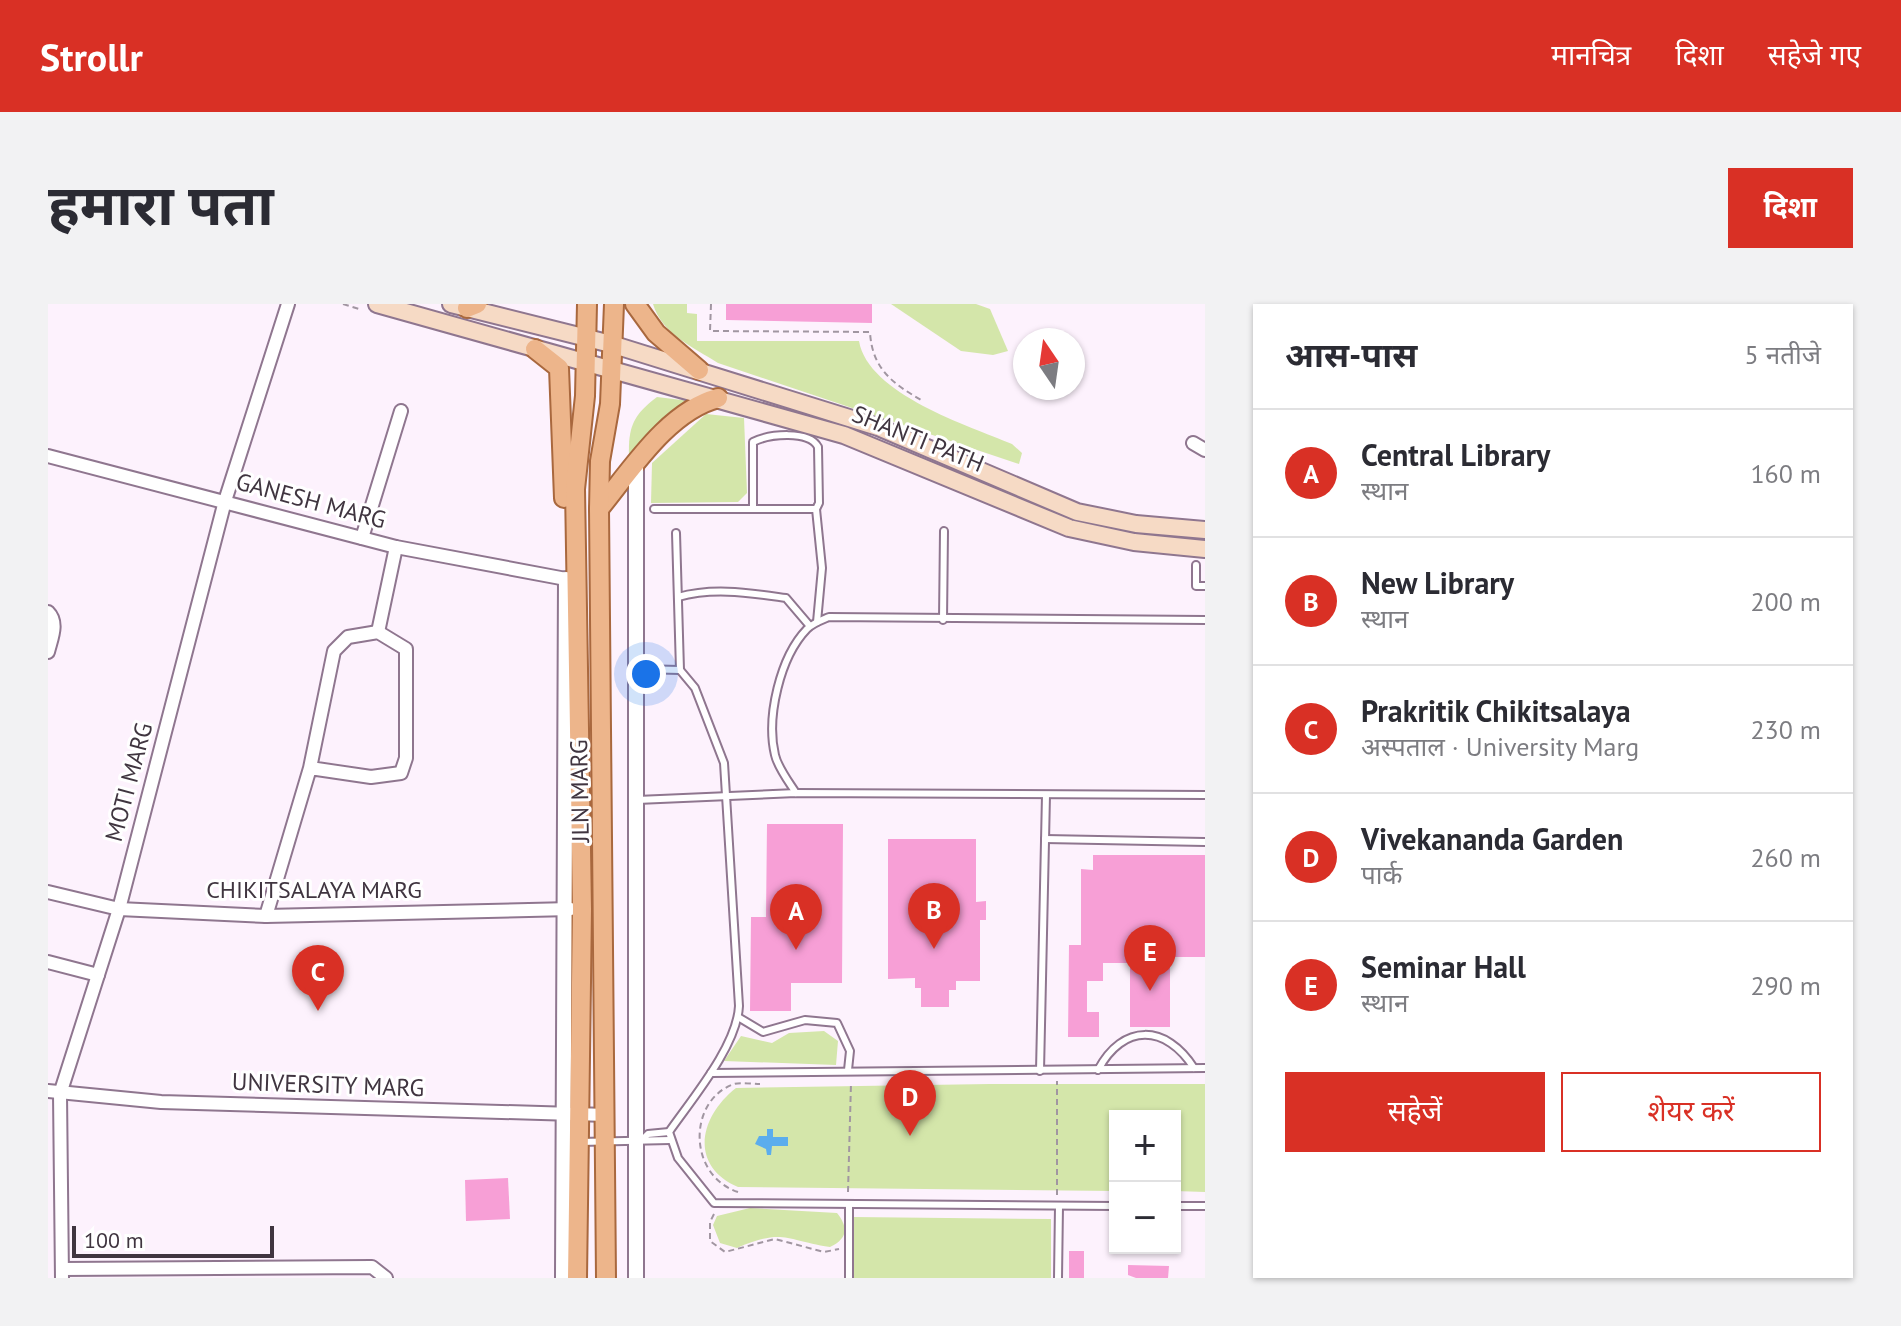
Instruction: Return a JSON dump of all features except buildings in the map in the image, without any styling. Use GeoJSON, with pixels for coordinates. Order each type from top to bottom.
{"type":"FeatureCollection","features":[{"type":"Feature","properties":{"kind":"main road","name":"SHANTI PATH"},"geometry":{"type":"LineString","coordinates":[[377,304],[585,365],[718,398],[844,435],[1069,528],[1134,542],[1205,549]]}},
{"type":"Feature","properties":{"kind":"main road","name":"JLN MARG"},"geometry":{"type":"LineString","coordinates":[[577,1278],[580,1142],[573,1115],[570,582],[587,304]]}},
{"type":"Feature","properties":{"kind":"main road","name":"JLN MARG"},"geometry":{"type":"LineString","coordinates":[[606,1278],[607,1115],[599,509],[600,461],[612,372],[614,304]]}},
{"type":"Feature","properties":{"kind":"main road"},"geometry":{"type":"LineString","coordinates":[[635,304],[656,333],[699,370]]}},
{"type":"Feature","properties":{"kind":"main road"},"geometry":{"type":"LineString","coordinates":[[465,305],[611,344],[878,427],[1077,512],[1136,524],[1205,530]]}},
{"type":"Feature","properties":{"kind":"main road"},"geometry":{"type":"LineString","coordinates":[[535,349],[559,368],[562,384],[570,582]]}},
{"type":"Feature","properties":{"kind":"main road"},"geometry":{"type":"LineString","coordinates":[[599,509],[681,417],[699,403],[718,398]]}},
{"type":"Feature","properties":{"kind":"street","name":"MOTI MARG"},"geometry":{"type":"LineString","coordinates":[[62,1273],[54,1092],[119,909],[225,501],[288,304]]}},
{"type":"Feature","properties":{"kind":"street"},"geometry":{"type":"LineString","coordinates":[[362,538],[401,411]]}},
{"type":"Feature","properties":{"kind":"street","name":"GANESH MARG"},"geometry":{"type":"LineString","coordinates":[[48,456],[396,547],[570,582]]}},
{"type":"Feature","properties":{"kind":"street"},"geometry":{"type":"LineString","coordinates":[[636,465],[636,1278]]}},
{"type":"Feature","properties":{"kind":"street"},"geometry":{"type":"LineString","coordinates":[[378,632],[396,547]]}},
{"type":"Feature","properties":{"kind":"street"},"geometry":{"type":"LineString","coordinates":[[48,612],[53,617],[54,627],[48,652]]}},
{"type":"Feature","properties":{"kind":"street"},"geometry":{"type":"LineString","coordinates":[[266,916],[310,768],[334,651],[348,637],[378,632],[406,649],[406,758],[401,773],[371,777],[310,768]]}},
{"type":"Feature","properties":{"kind":"street","name":"CHIKITSALAYA MARG"},"geometry":{"type":"LineString","coordinates":[[48,892],[119,909],[266,916],[573,910]]}},
{"type":"Feature","properties":{"kind":"street"},"geometry":{"type":"LineString","coordinates":[[48,962],[98,975]]}},
{"type":"Feature","properties":{"kind":"street","name":"UNIVERSITY MARG"},"geometry":{"type":"LineString","coordinates":[[54,1092],[161,1102],[607,1115]]}},
{"type":"Feature","properties":{"kind":"street"},"geometry":{"type":"LineString","coordinates":[[563,1278],[573,1115]]}},
{"type":"Feature","properties":{"kind":"street"},"geometry":{"type":"LineString","coordinates":[[62,1273],[372,1267],[386,1278]]}},
{"type":"Feature","properties":{"kind":"lane"},"geometry":{"type":"LineString","coordinates":[[753,509],[753,442],[806,436],[814,439],[818,447],[819,503],[816,509],[822,568],[817,622]]}},
{"type":"Feature","properties":{"kind":"lane"},"geometry":{"type":"LineString","coordinates":[[654,509],[816,509]]}},
{"type":"Feature","properties":{"kind":"lane"},"geometry":{"type":"LineString","coordinates":[[943,620],[944,531]]}},
{"type":"Feature","properties":{"kind":"lane"},"geometry":{"type":"LineString","coordinates":[[676,533],[680,670],[695,688],[724,763],[738,1017],[711,1073],[669,1132],[678,1158],[714,1203],[1109,1206]]}},
{"type":"Feature","properties":{"kind":"lane"},"geometry":{"type":"LineString","coordinates":[[1196,565],[1196,586],[1205,586]]}},
{"type":"Feature","properties":{"kind":"lane"},"geometry":{"type":"LineString","coordinates":[[678,597],[698,592],[734,591],[786,598],[809,625]]}},
{"type":"Feature","properties":{"kind":"lane"},"geometry":{"type":"LineString","coordinates":[[796,793],[775,757],[773,729],[781,678],[793,646],[809,625],[829,617],[1205,620]]}},
{"type":"Feature","properties":{"kind":"lane"},"geometry":{"type":"LineString","coordinates":[[638,669],[680,670]]}},
{"type":"Feature","properties":{"kind":"lane"},"geometry":{"type":"LineString","coordinates":[[636,800],[796,793],[1205,795]]}},
{"type":"Feature","properties":{"kind":"lane"},"geometry":{"type":"LineString","coordinates":[[1040,1071],[1046,795]]}},
{"type":"Feature","properties":{"kind":"lane"},"geometry":{"type":"LineString","coordinates":[[1045,839],[1205,842]]}},
{"type":"Feature","properties":{"kind":"lane"},"geometry":{"type":"LineString","coordinates":[[738,1017],[763,1032],[805,1020],[837,1023],[850,1051],[848,1070]]}},
{"type":"Feature","properties":{"kind":"lane"},"geometry":{"type":"LineString","coordinates":[[1098,1070],[1116,1044],[1130,1037],[1158,1035],[1181,1050],[1194,1068]]}},
{"type":"Feature","properties":{"kind":"lane"},"geometry":{"type":"LineString","coordinates":[[711,1073],[1205,1068]]}},
{"type":"Feature","properties":{"kind":"lane"},"geometry":{"type":"LineString","coordinates":[[638,1139],[648,1134],[669,1132]]}},
{"type":"Feature","properties":{"kind":"lane"},"geometry":{"type":"LineString","coordinates":[[580,1142],[670,1140]]}},
{"type":"Feature","properties":{"kind":"lane"},"geometry":{"type":"LineString","coordinates":[[849,1205],[849,1278]]}},
{"type":"Feature","properties":{"kind":"lane"},"geometry":{"type":"LineString","coordinates":[[1058,1278],[1059,1206]]}},
{"type":"Feature","properties":{"kind":"lane"},"geometry":{"type":"LineString","coordinates":[[1181,1206],[1205,1206]]}},
{"type":"Feature","properties":{"kind":"path"},"geometry":{"type":"LineString","coordinates":[[711,304],[710,331],[870,332],[871,354],[896,385],[923,401]]}},
{"type":"Feature","properties":{"kind":"path"},"geometry":{"type":"LineString","coordinates":[[1057,1080],[1057,1197]]}},
{"type":"Feature","properties":{"kind":"path"},"geometry":{"type":"LineString","coordinates":[[848,1196],[851,1082]]}},
{"type":"Feature","properties":{"kind":"path"},"geometry":{"type":"LineString","coordinates":[[734,1084],[720,1095],[703,1117],[698,1149],[722,1187],[738,1193]]}},
{"type":"Feature","properties":{"kind":"path"},"geometry":{"type":"LineString","coordinates":[[732,1204],[715,1213],[710,1222],[710,1241],[725,1252],[775,1239],[824,1252],[849,1247]]}},
{"type":"Feature","properties":{"kind":"green space"},"geometry":{"type":"Polygon","coordinates":[[[653,304],[687,304],[687,313],[697,314],[697,341],[859,341],[866,360],[900,392],[923,406],[1012,444],[1022,453],[1019,464],[718,363],[671,332],[663,324],[653,304]]]}},
{"type":"Feature","properties":{"kind":"green space"},"geometry":{"type":"Polygon","coordinates":[[[891,304],[976,304],[990,309],[1008,351],[993,355],[961,351],[891,304]]]}},
{"type":"Feature","properties":{"kind":"green space"},"geometry":{"type":"Polygon","coordinates":[[[657,397],[690,401],[629,457],[634,422],[657,397]]]}},
{"type":"Feature","properties":{"kind":"green space"},"geometry":{"type":"Polygon","coordinates":[[[706,414],[744,418],[747,493],[738,502],[651,503],[652,463],[706,414]]]}},
{"type":"Feature","properties":{"kind":"green space"},"geometry":{"type":"Polygon","coordinates":[[[824,1031],[838,1041],[836,1065],[724,1061],[741,1036],[772,1043],[789,1033],[824,1031]]]}},
{"type":"Feature","properties":{"kind":"green space"},"geometry":{"type":"Polygon","coordinates":[[[1205,1084],[1205,1192],[1181,1191],[1181,1110],[1109,1110],[1109,1191],[738,1187],[722,1178],[712,1166],[706,1153],[705,1140],[714,1112],[736,1088],[1205,1084]]]}},
{"type":"Feature","properties":{"kind":"green space"},"geometry":{"type":"Polygon","coordinates":[[[750,1208],[837,1213],[845,1228],[843,1237],[830,1247],[784,1237],[765,1238],[737,1248],[720,1243],[713,1225],[717,1216],[750,1208]]]}},
{"type":"Feature","properties":{"kind":"green space"},"geometry":{"type":"Polygon","coordinates":[[[853,1217],[1051,1219],[1051,1278],[852,1278],[853,1217]]]}},
{"type":"Feature","properties":{"kind":"water"},"geometry":{"type":"Polygon","coordinates":[[[767,1129],[773,1129],[773,1137],[788,1137],[788,1146],[772,1146],[771,1155],[767,1155],[766,1149],[755,1144],[759,1136],[767,1136],[767,1129]]]}},
{"type":"Feature","properties":{"kind":"place","name":"New Library"},"geometry":{"type":"Point","coordinates":[934,949]}},
{"type":"Feature","properties":{"kind":"place","name":"Central Library"},"geometry":{"type":"Point","coordinates":[796,950]}},
{"type":"Feature","properties":{"kind":"place","name":"Seminar Hall"},"geometry":{"type":"Point","coordinates":[1150,991]}},
{"type":"Feature","properties":{"kind":"place","name":"Prakritik Chikitsalaya"},"geometry":{"type":"Point","coordinates":[318,1011]}},
{"type":"Feature","properties":{"kind":"place","name":"Vivekananda Garden"},"geometry":{"type":"Point","coordinates":[910,1136]}}]}
